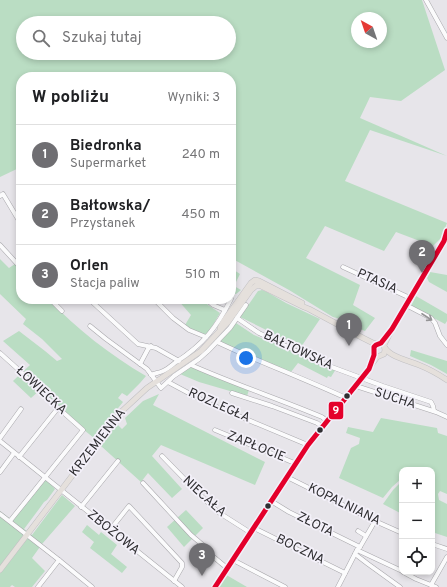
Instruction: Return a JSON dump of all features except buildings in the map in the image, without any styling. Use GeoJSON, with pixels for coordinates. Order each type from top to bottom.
{"type":"FeatureCollection","features":[{"type":"Feature","properties":{"kind":"main road"},"geometry":{"type":"LineString","coordinates":[[382,346],[444,240],[447,231]]}},
{"type":"Feature","properties":{"kind":"main road","name":"KRZEMIENNA"},"geometry":{"type":"LineString","coordinates":[[236,304],[251,283],[255,280],[259,281],[289,296],[309,309],[363,338],[382,346],[388,352],[399,357]]}},
{"type":"Feature","properties":{"kind":"main road","name":"KRZEMIENNA"},"geometry":{"type":"LineString","coordinates":[[0,570],[121,412],[156,382],[201,351],[215,336],[236,304]]}},
{"type":"Feature","properties":{"kind":"main road","name":"KRZEMIENNA"},"geometry":{"type":"LineString","coordinates":[[363,338],[374,351]]}},
{"type":"Feature","properties":{"kind":"main road"},"geometry":{"type":"LineString","coordinates":[[369,369],[374,356],[375,346],[382,346]]}},
{"type":"Feature","properties":{"kind":"main road"},"geometry":{"type":"LineString","coordinates":[[214,587],[308,446],[377,357],[385,352],[382,346]]}},
{"type":"Feature","properties":{"kind":"main road"},"geometry":{"type":"LineString","coordinates":[[374,351],[377,355],[385,354],[399,357],[419,365],[447,380]]}},
{"type":"Feature","properties":{"kind":"street"},"geometry":{"type":"LineString","coordinates":[[426,0],[447,38]]}},
{"type":"Feature","properties":{"kind":"street"},"geometry":{"type":"LineString","coordinates":[[0,196],[3,194],[16,216]]}},
{"type":"Feature","properties":{"kind":"street"},"geometry":{"type":"LineString","coordinates":[[0,245],[16,263]]}},
{"type":"Feature","properties":{"kind":"street","name":"PTASIA"},"geometry":{"type":"LineString","coordinates":[[343,267],[410,298]]}},
{"type":"Feature","properties":{"kind":"street"},"geometry":{"type":"LineString","coordinates":[[55,304],[62,311]]}},
{"type":"Feature","properties":{"kind":"street"},"geometry":{"type":"LineString","coordinates":[[95,304],[138,344],[151,346],[179,361]]}},
{"type":"Feature","properties":{"kind":"street"},"geometry":{"type":"LineString","coordinates":[[159,304],[173,318],[189,330],[206,337]]}},
{"type":"Feature","properties":{"kind":"street"},"geometry":{"type":"LineString","coordinates":[[212,304],[225,310]]}},
{"type":"Feature","properties":{"kind":"street"},"geometry":{"type":"LineString","coordinates":[[151,375],[162,372],[198,346],[216,324],[228,304]]}},
{"type":"Feature","properties":{"kind":"street"},"geometry":{"type":"LineString","coordinates":[[168,382],[174,376],[199,359],[217,342],[246,305]]}},
{"type":"Feature","properties":{"kind":"street"},"geometry":{"type":"LineString","coordinates":[[406,305],[430,318],[447,345]]}},
{"type":"Feature","properties":{"kind":"street","name":"BAŁTOWSKA"},"geometry":{"type":"LineString","coordinates":[[237,318],[259,333],[321,363],[431,402],[434,406],[434,411]]}},
{"type":"Feature","properties":{"kind":"street"},"geometry":{"type":"LineString","coordinates":[[90,326],[106,340],[147,369],[156,382]]}},
{"type":"Feature","properties":{"kind":"street"},"geometry":{"type":"LineString","coordinates":[[217,342],[346,398]]}},
{"type":"Feature","properties":{"kind":"street"},"geometry":{"type":"LineString","coordinates":[[140,364],[151,346]]}},
{"type":"Feature","properties":{"kind":"street","name":"ŁOWIECKA"},"geometry":{"type":"LineString","coordinates":[[0,353],[83,430],[45,478]]}},
{"type":"Feature","properties":{"kind":"street","name":"ROZLEGŁA"},"geometry":{"type":"LineString","coordinates":[[191,365],[221,378],[291,404],[322,417],[327,421]]}},
{"type":"Feature","properties":{"kind":"street","name":"ROZLEGŁA"},"geometry":{"type":"LineString","coordinates":[[156,382],[161,388],[168,382],[203,400],[308,446]]}},
{"type":"Feature","properties":{"kind":"street","name":"SUCHA"},"geometry":{"type":"LineString","coordinates":[[356,386],[434,411]]}},
{"type":"Feature","properties":{"kind":"street"},"geometry":{"type":"LineString","coordinates":[[232,393],[272,406],[317,423],[323,427]]}},
{"type":"Feature","properties":{"kind":"street"},"geometry":{"type":"LineString","coordinates":[[20,457],[58,408]]}},
{"type":"Feature","properties":{"kind":"street"},"geometry":{"type":"LineString","coordinates":[[0,438],[21,410]]}},
{"type":"Feature","properties":{"kind":"street"},"geometry":{"type":"LineString","coordinates":[[434,411],[447,417]]}},
{"type":"Feature","properties":{"kind":"street","name":"ZAPŁOCIE"},"geometry":{"type":"LineString","coordinates":[[215,430],[296,464]]}},
{"type":"Feature","properties":{"kind":"street","name":"ZBOŻOWA"},"geometry":{"type":"LineString","coordinates":[[0,441],[182,587]]}},
{"type":"Feature","properties":{"kind":"street"},"geometry":{"type":"LineString","coordinates":[[0,472],[14,453]]}},
{"type":"Feature","properties":{"kind":"street","name":"NIECAŁA"},"geometry":{"type":"LineString","coordinates":[[162,456],[218,512],[251,533]]}},
{"type":"Feature","properties":{"kind":"street"},"geometry":{"type":"LineString","coordinates":[[81,507],[118,461]]}},
{"type":"Feature","properties":{"kind":"street","name":"KOPALNIANA"},"geometry":{"type":"LineString","coordinates":[[287,477],[399,532]]}},
{"type":"Feature","properties":{"kind":"street"},"geometry":{"type":"LineString","coordinates":[[10,521],[45,478]]}},
{"type":"Feature","properties":{"kind":"street"},"geometry":{"type":"LineString","coordinates":[[143,484],[210,554],[227,568]]}},
{"type":"Feature","properties":{"kind":"street","name":"ZŁOTA"},"geometry":{"type":"LineString","coordinates":[[271,501],[357,550]]}},
{"type":"Feature","properties":{"kind":"street"},"geometry":{"type":"LineString","coordinates":[[110,530],[128,506],[182,563],[182,567],[174,581]]}},
{"type":"Feature","properties":{"kind":"street"},"geometry":{"type":"LineString","coordinates":[[0,514],[90,586]]}},
{"type":"Feature","properties":{"kind":"street"},"geometry":{"type":"LineString","coordinates":[[338,587],[357,550],[375,521]]}},
{"type":"Feature","properties":{"kind":"street","name":"BOCZNA"},"geometry":{"type":"LineString","coordinates":[[254,528],[345,573]]}},
{"type":"Feature","properties":{"kind":"street"},"geometry":{"type":"LineString","coordinates":[[358,531],[366,536]]}},
{"type":"Feature","properties":{"kind":"street"},"geometry":{"type":"LineString","coordinates":[[435,545],[447,550]]}},
{"type":"Feature","properties":{"kind":"street"},"geometry":{"type":"LineString","coordinates":[[357,550],[399,570]]}},
{"type":"Feature","properties":{"kind":"street"},"geometry":{"type":"LineString","coordinates":[[357,550],[368,564],[400,587]]}},
{"type":"Feature","properties":{"kind":"street"},"geometry":{"type":"LineString","coordinates":[[431,585],[447,557]]}},
{"type":"Feature","properties":{"kind":"street"},"geometry":{"type":"LineString","coordinates":[[38,587],[59,560]]}},
{"type":"Feature","properties":{"kind":"street"},"geometry":{"type":"LineString","coordinates":[[233,560],[285,587]]}},
{"type":"Feature","properties":{"kind":"street"},"geometry":{"type":"LineString","coordinates":[[409,575],[436,587]]}},
{"type":"Feature","properties":{"kind":"green space"},"geometry":{"type":"Polygon","coordinates":[[[0,0],[422,0],[445,70],[401,101],[370,97],[360,118],[447,156],[370,130],[345,181],[447,223],[441,238],[433,246],[396,232],[384,251],[325,226],[306,258],[360,285],[353,305],[375,318],[365,331],[348,324],[344,320],[333,317],[289,290],[236,261],[236,72],[16,72],[16,169],[0,177],[0,0]]]}},
{"type":"Feature","properties":{"kind":"green space"},"geometry":{"type":"Polygon","coordinates":[[[0,259],[9,268],[15,264],[16,265],[16,304],[53,304],[70,321],[94,341],[146,376],[127,396],[122,393],[118,398],[123,402],[94,438],[40,390],[31,398],[13,381],[30,365],[3,341],[19,331],[57,361],[62,359],[42,339],[23,324],[26,319],[0,294],[0,259]]]}},
{"type":"Feature","properties":{"kind":"green space"},"geometry":{"type":"Polygon","coordinates":[[[236,271],[240,274],[236,282],[236,271]]]}},
{"type":"Feature","properties":{"kind":"green space"},"geometry":{"type":"Polygon","coordinates":[[[430,272],[447,275],[447,292],[429,282],[427,278],[430,272]]]}},
{"type":"Feature","properties":{"kind":"green space"},"geometry":{"type":"Polygon","coordinates":[[[236,287],[241,290],[236,294],[236,287]]]}},
{"type":"Feature","properties":{"kind":"green space"},"geometry":{"type":"Polygon","coordinates":[[[262,290],[320,319],[301,347],[240,317],[258,291],[262,290]]]}},
{"type":"Feature","properties":{"kind":"green space"},"geometry":{"type":"Polygon","coordinates":[[[416,296],[447,314],[447,321],[445,324],[411,306],[416,296]]]}},
{"type":"Feature","properties":{"kind":"green space"},"geometry":{"type":"Polygon","coordinates":[[[181,304],[207,304],[220,313],[210,330],[205,335],[188,328],[185,325],[191,315],[181,304]]]}},
{"type":"Feature","properties":{"kind":"green space"},"geometry":{"type":"Polygon","coordinates":[[[236,323],[254,335],[336,369],[331,377],[328,376],[327,378],[298,363],[291,372],[220,342],[236,323]]]}},
{"type":"Feature","properties":{"kind":"green space"},"geometry":{"type":"Polygon","coordinates":[[[411,350],[447,361],[447,374],[410,356],[411,350]]]}},
{"type":"Feature","properties":{"kind":"green space"},"geometry":{"type":"Polygon","coordinates":[[[191,367],[249,390],[247,396],[199,382],[180,374],[191,367]]]}},
{"type":"Feature","properties":{"kind":"green space"},"geometry":{"type":"Polygon","coordinates":[[[159,394],[153,405],[265,462],[255,485],[161,445],[152,456],[182,489],[172,498],[148,473],[141,482],[101,446],[117,424],[122,429],[127,424],[125,418],[143,401],[159,394]]]}},
{"type":"Feature","properties":{"kind":"green space"},"geometry":{"type":"Polygon","coordinates":[[[381,418],[437,428],[438,433],[447,436],[447,494],[440,491],[438,494],[439,500],[447,504],[447,537],[435,533],[435,467],[399,467],[399,481],[383,498],[339,478],[351,448],[359,444],[360,438],[346,433],[348,427],[373,432],[381,418]]]}},
{"type":"Feature","properties":{"kind":"green space"},"geometry":{"type":"Polygon","coordinates":[[[44,481],[48,481],[55,489],[24,529],[32,535],[62,495],[75,506],[42,544],[32,558],[45,571],[32,587],[15,587],[12,585],[10,587],[0,587],[0,511],[12,520],[44,481]]]}},
{"type":"Feature","properties":{"kind":"green space"},"geometry":{"type":"Polygon","coordinates":[[[399,484],[399,512],[383,504],[399,484]]]}},
{"type":"Feature","properties":{"kind":"green space"},"geometry":{"type":"Polygon","coordinates":[[[186,510],[203,528],[184,547],[167,527],[186,510]]]}},
{"type":"Feature","properties":{"kind":"green space"},"geometry":{"type":"Polygon","coordinates":[[[87,525],[99,535],[101,532],[117,545],[111,554],[127,567],[122,573],[90,548],[94,542],[82,532],[87,525]]]}},
{"type":"Feature","properties":{"kind":"green space"},"geometry":{"type":"Polygon","coordinates":[[[223,573],[247,587],[215,587],[223,573]]]}},
{"type":"Feature","properties":{"kind":"transit line","name":"9"},"geometry":{"type":"LineString","coordinates":[[215,587],[308,445],[369,369],[374,355],[374,347],[381,343],[392,329],[444,241],[447,231]]}},
{"type":"Feature","properties":{"kind":"place","name":"Bałtowska/"},"geometry":{"type":"Point","coordinates":[422,273]}},
{"type":"Feature","properties":{"kind":"place","name":"Biedronka"},"geometry":{"type":"Point","coordinates":[349,346]}},
{"type":"Feature","properties":{"kind":"place","name":"Orlen"},"geometry":{"type":"Point","coordinates":[202,576]}}]}
